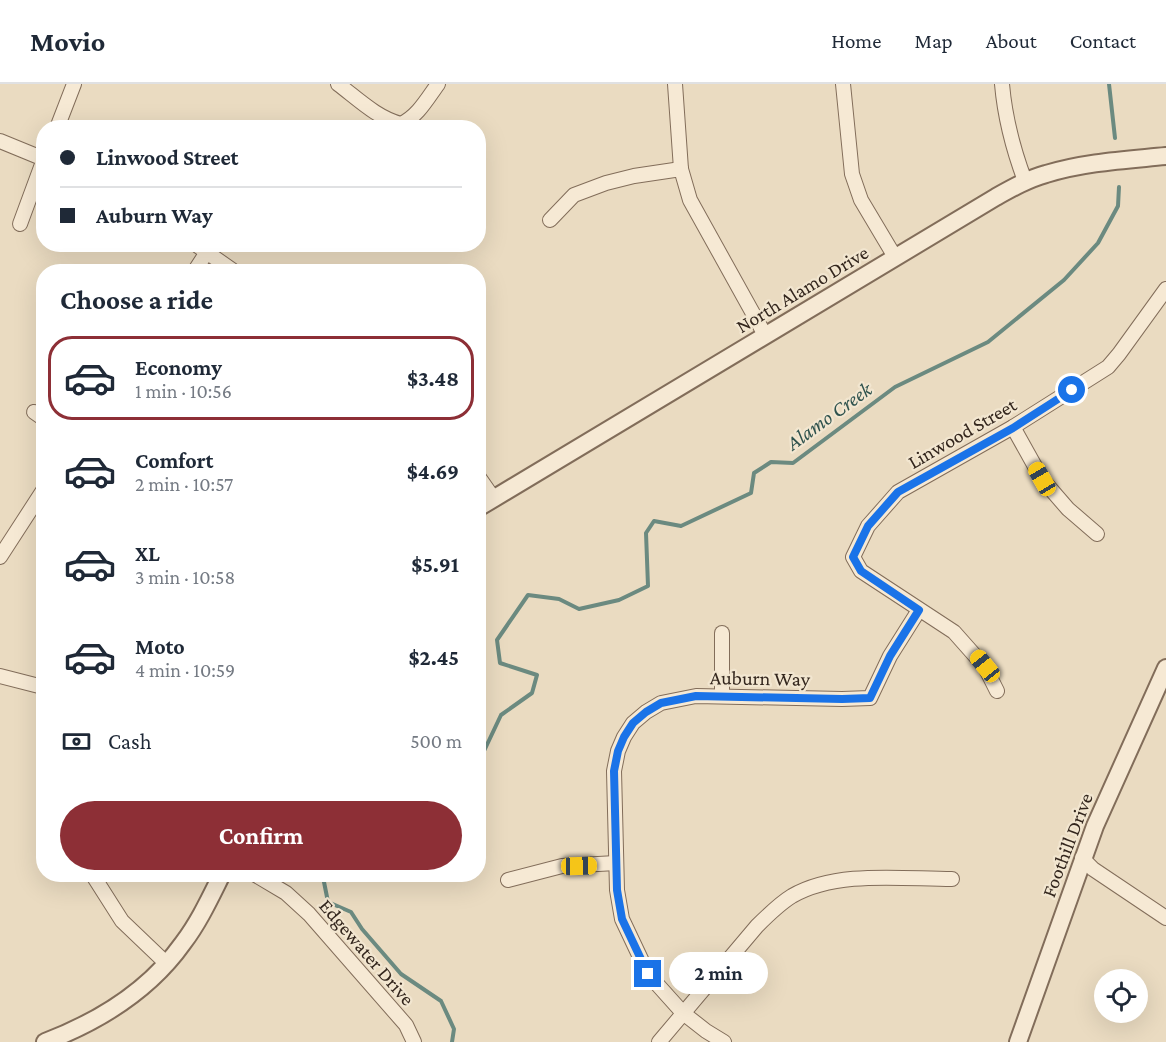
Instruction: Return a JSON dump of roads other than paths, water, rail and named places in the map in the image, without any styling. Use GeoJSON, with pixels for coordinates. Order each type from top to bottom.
{"type":"FeatureCollection","features":[{"type":"Feature","properties":{"kind":"street"},"geometry":{"type":"LineString","coordinates":[[60,120],[74,84]]}},
{"type":"Feature","properties":{"kind":"street"},"geometry":{"type":"LineString","coordinates":[[338,84],[387,120]]}},
{"type":"Feature","properties":{"kind":"street"},"geometry":{"type":"LineString","coordinates":[[410,120],[438,84]]}},
{"type":"Feature","properties":{"kind":"street"},"geometry":{"type":"LineString","coordinates":[[675,84],[681,168],[690,200],[765,335]]}},
{"type":"Feature","properties":{"kind":"street"},"geometry":{"type":"LineString","coordinates":[[843,84],[852,174],[861,200],[896,257]]}},
{"type":"Feature","properties":{"kind":"street"},"geometry":{"type":"LineString","coordinates":[[1002,84],[1005,115],[1025,182]]}},
{"type":"Feature","properties":{"kind":"street"},"geometry":{"type":"LineString","coordinates":[[0,141],[36,156]]}},
{"type":"Feature","properties":{"kind":"street","name":"North Alamo Drive"},"geometry":{"type":"LineString","coordinates":[[486,504],[1025,182],[1076,166],[1166,156]]}},
{"type":"Feature","properties":{"kind":"street"},"geometry":{"type":"LineString","coordinates":[[550,220],[574,195],[625,178],[681,168]]}},
{"type":"Feature","properties":{"kind":"street"},"geometry":{"type":"LineString","coordinates":[[20,224],[36,179]]}},
{"type":"Feature","properties":{"kind":"street"},"geometry":{"type":"LineString","coordinates":[[207,252],[224,264]]}},
{"type":"Feature","properties":{"kind":"street","name":"Linwood Street"},"geometry":{"type":"LineString","coordinates":[[997,691],[985,666],[954,632],[861,571],[853,557],[868,526],[898,492],[1013,428],[1108,367],[1166,289]]}},
{"type":"Feature","properties":{"kind":"street"},"geometry":{"type":"LineString","coordinates":[[1013,428],[1042,479],[1068,508],[1097,534]]}},
{"type":"Feature","properties":{"kind":"street"},"geometry":{"type":"LineString","coordinates":[[486,488],[494,499]]}},
{"type":"Feature","properties":{"kind":"street"},"geometry":{"type":"LineString","coordinates":[[0,557],[36,501]]}},
{"type":"Feature","properties":{"kind":"street","name":"Auburn Way"},"geometry":{"type":"LineString","coordinates":[[724,1042],[683,1014],[648,974],[622,919],[617,890],[614,771],[618,751],[624,737],[633,723],[661,703],[696,696],[870,698],[890,656],[919,610]]}},
{"type":"Feature","properties":{"kind":"street"},"geometry":{"type":"LineString","coordinates":[[722,633],[722,696]]}},
{"type":"Feature","properties":{"kind":"street","name":"Foothill Drive"},"geometry":{"type":"LineString","coordinates":[[1018,1042],[1095,825],[1166,668]]}},
{"type":"Feature","properties":{"kind":"street"},"geometry":{"type":"LineString","coordinates":[[0,676],[36,685]]}},
{"type":"Feature","properties":{"kind":"street"},"geometry":{"type":"LineString","coordinates":[[1082,858],[1093,869],[1166,918]]}},
{"type":"Feature","properties":{"kind":"street"},"geometry":{"type":"LineString","coordinates":[[508,880],[562,866],[616,864]]}},
{"type":"Feature","properties":{"kind":"street"},"geometry":{"type":"LineString","coordinates":[[659,1042],[757,926],[793,895],[830,882],[856,879],[952,879]]}},
{"type":"Feature","properties":{"kind":"street"},"geometry":{"type":"LineString","coordinates":[[97,882],[122,921],[167,964]]}},
{"type":"Feature","properties":{"kind":"street"},"geometry":{"type":"LineString","coordinates":[[45,1042],[89,1024],[112,1010],[134,994],[167,964],[194,927],[218,882]]}},
{"type":"Feature","properties":{"kind":"street","name":"Edgewater Drive"},"geometry":{"type":"LineString","coordinates":[[267,882],[286,893],[309,914],[406,1025],[414,1042]]}},
{"type":"Feature","properties":{"kind":"waterway","name":"Alamo Creek"},"geometry":{"type":"LineString","coordinates":[[1109,84],[1115,138]]}},
{"type":"Feature","properties":{"kind":"waterway","name":"Alamo Creek"},"geometry":{"type":"LineString","coordinates":[[486,747],[501,715],[532,693],[537,675],[500,663],[497,640],[528,595],[559,599],[579,609],[619,600],[648,586],[646,533],[654,521],[681,526],[751,493],[754,473],[771,462],[793,463],[895,387],[988,342],[1064,280],[1098,243],[1118,206],[1119,187]]}},
{"type":"Feature","properties":{"kind":"waterway","name":"Alamo Creek"},"geometry":{"type":"LineString","coordinates":[[324,882],[328,902],[351,912],[362,929],[401,974],[441,1001],[454,1029],[452,1042]]}}]}
